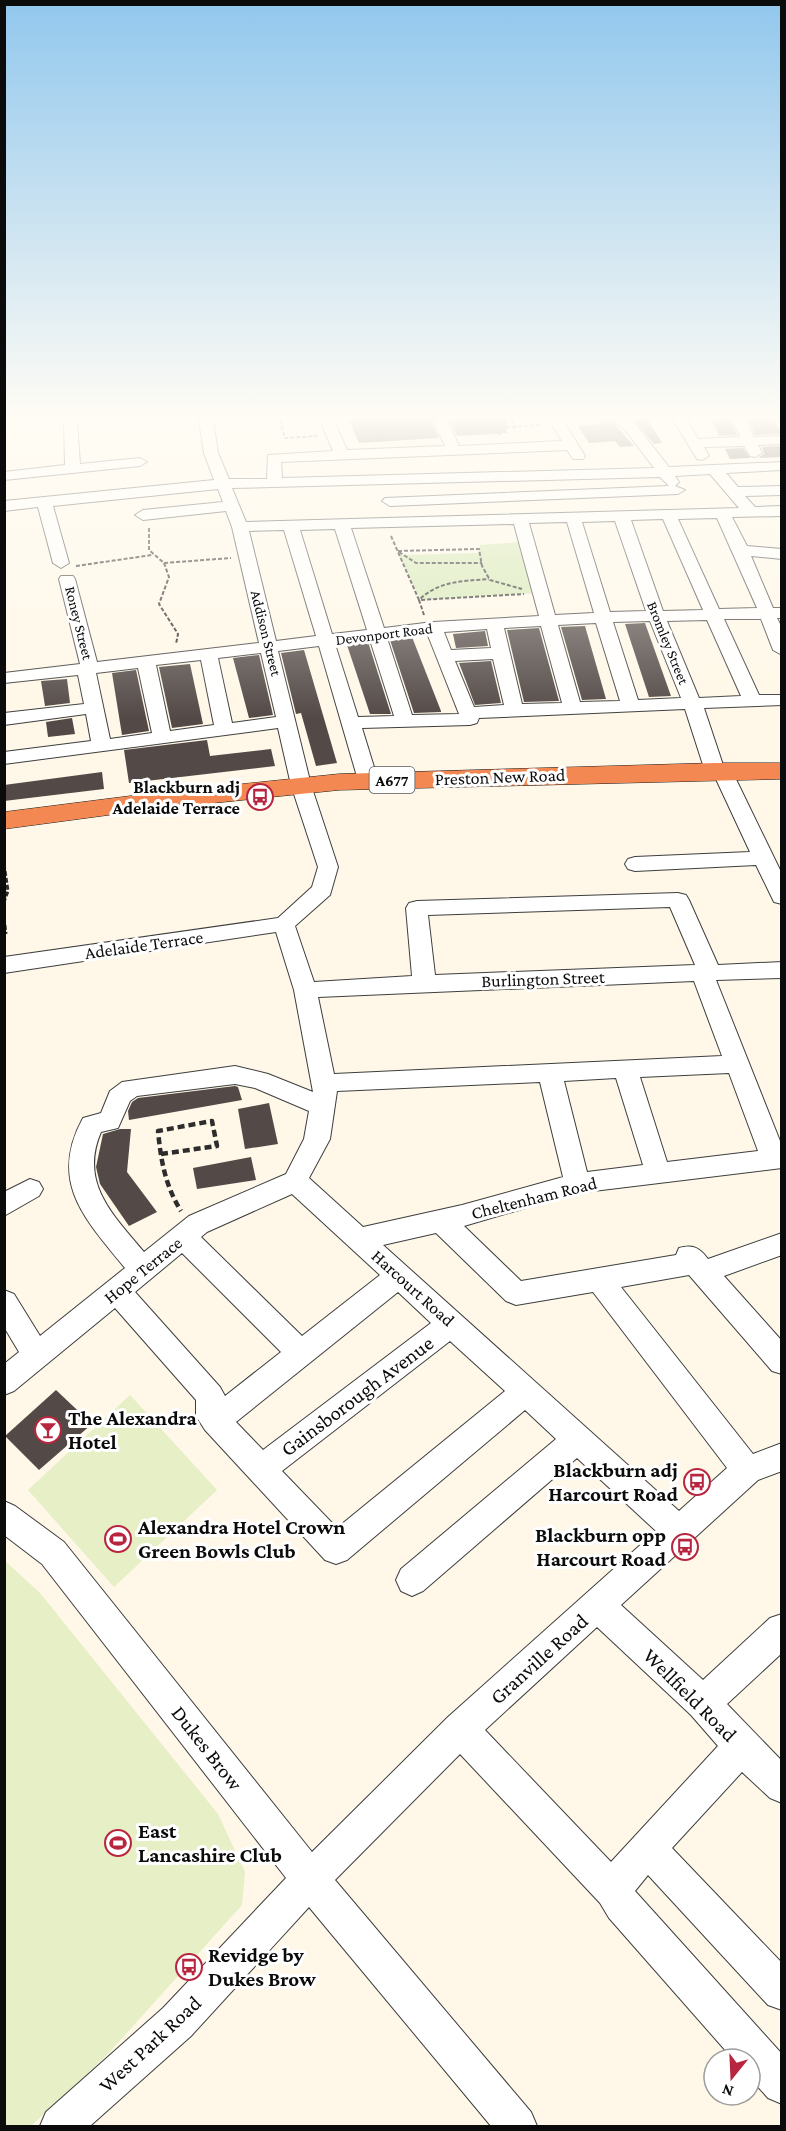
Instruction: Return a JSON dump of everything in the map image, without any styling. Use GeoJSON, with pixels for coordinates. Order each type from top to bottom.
{"type":"FeatureCollection","features":[{"type":"Feature","properties":{"kind":"highway","name":"Preston New Road"},"geometry":{"type":"LineString","coordinates":[[4,821],[301,784],[368,780],[782,771]]}},
{"type":"Feature","properties":{"kind":"street","name":"Roney Street"},"geometry":{"type":"LineString","coordinates":[[51,519],[68,569],[102,747]]}},
{"type":"Feature","properties":{"kind":"street","name":"Addison Street"},"geometry":{"type":"LineString","coordinates":[[237,519],[288,721],[301,784]]}},
{"type":"Feature","properties":{"kind":"street"},"geometry":{"type":"LineString","coordinates":[[240,527],[505,519]]}},
{"type":"Feature","properties":{"kind":"street"},"geometry":{"type":"LineString","coordinates":[[520,519],[573,708]]}},
{"type":"Feature","properties":{"kind":"street"},"geometry":{"type":"LineString","coordinates":[[574,519],[630,705]]}},
{"type":"Feature","properties":{"kind":"street","name":"Bromley Street"},"geometry":{"type":"LineString","coordinates":[[623,519],[656,615],[718,771],[771,863],[782,897]]}},
{"type":"Feature","properties":{"kind":"street"},"geometry":{"type":"LineString","coordinates":[[671,519],[752,701]]}},
{"type":"Feature","properties":{"kind":"street"},"geometry":{"type":"LineString","coordinates":[[725,519],[773,613],[779,640]]}},
{"type":"Feature","properties":{"kind":"street"},"geometry":{"type":"LineString","coordinates":[[342,525],[405,721]]}},
{"type":"Feature","properties":{"kind":"street"},"geometry":{"type":"LineString","coordinates":[[291,526],[368,780]]}},
{"type":"Feature","properties":{"kind":"street"},"geometry":{"type":"LineString","coordinates":[[741,550],[782,554]]}},
{"type":"Feature","properties":{"kind":"street","name":"Devonport Road"},"geometry":{"type":"LineString","coordinates":[[4,678],[431,627],[604,616],[773,613]]}},
{"type":"Feature","properties":{"kind":"street"},"geometry":{"type":"LineString","coordinates":[[494,623],[514,710]]}},
{"type":"Feature","properties":{"kind":"street"},"geometry":{"type":"LineString","coordinates":[[350,723],[470,718],[431,627]]}},
{"type":"Feature","properties":{"kind":"street"},"geometry":{"type":"LineString","coordinates":[[445,656],[501,653]]}},
{"type":"Feature","properties":{"kind":"street"},"geometry":{"type":"LineString","coordinates":[[209,655],[225,728]]}},
{"type":"Feature","properties":{"kind":"street"},"geometry":{"type":"LineString","coordinates":[[146,662],[162,738]]}},
{"type":"Feature","properties":{"kind":"street"},"geometry":{"type":"LineString","coordinates":[[31,675],[35,716]]}},
{"type":"Feature","properties":{"kind":"street"},"geometry":{"type":"LineString","coordinates":[[695,709],[752,701],[782,700]]}},
{"type":"Feature","properties":{"kind":"street"},"geometry":{"type":"LineString","coordinates":[[468,713],[630,705],[782,711]]}},
{"type":"Feature","properties":{"kind":"street"},"geometry":{"type":"LineString","coordinates":[[4,719],[94,708]]}},
{"type":"Feature","properties":{"kind":"street"},"geometry":{"type":"LineString","coordinates":[[4,758],[288,721]]}},
{"type":"Feature","properties":{"kind":"street"},"geometry":{"type":"LineString","coordinates":[[295,1181],[317,1139],[323,1094],[304,990],[284,924],[322,890],[328,867],[301,784]]}},
{"type":"Feature","properties":{"kind":"street"},"geometry":{"type":"LineString","coordinates":[[635,864],[771,863]]}},
{"type":"Feature","properties":{"kind":"street"},"geometry":{"type":"LineString","coordinates":[[424,983],[417,908],[678,900],[738,1064],[778,1158]]}},
{"type":"Feature","properties":{"kind":"street","name":"Adelaide Terrace"},"geometry":{"type":"LineString","coordinates":[[4,965],[284,924]]}},
{"type":"Feature","properties":{"kind":"street","name":"Burlington Street"},"geometry":{"type":"LineString","coordinates":[[304,990],[424,983],[782,970]]}},
{"type":"Feature","properties":{"kind":"street"},"geometry":{"type":"LineString","coordinates":[[143,1270],[87,1198],[79,1168],[85,1136],[93,1125],[110,1121],[117,1108],[118,1097],[131,1088],[235,1074],[323,1094],[550,1072],[738,1064]]}},
{"type":"Feature","properties":{"kind":"street"},"geometry":{"type":"LineString","coordinates":[[625,1069],[658,1173]]}},
{"type":"Feature","properties":{"kind":"street"},"geometry":{"type":"LineString","coordinates":[[550,1072],[577,1183]]}},
{"type":"Feature","properties":{"kind":"street","name":"Cheltenham Road"},"geometry":{"type":"LineString","coordinates":[[359,1239],[441,1221],[577,1183],[778,1158]]}},
{"type":"Feature","properties":{"kind":"street","name":"Hope Terrace"},"geometry":{"type":"LineString","coordinates":[[4,1382],[188,1233],[295,1181]]}},
{"type":"Feature","properties":{"kind":"street","name":"Harcourt Road"},"geometry":{"type":"LineString","coordinates":[[295,1181],[678,1531]]}},
{"type":"Feature","properties":{"kind":"street"},"geometry":{"type":"LineString","coordinates":[[4,1206],[30,1189]]}},
{"type":"Feature","properties":{"kind":"street"},"geometry":{"type":"LineString","coordinates":[[441,1221],[516,1293],[696,1264],[782,1244]]}},
{"type":"Feature","properties":{"kind":"street"},"geometry":{"type":"LineString","coordinates":[[188,1233],[300,1352]]}},
{"type":"Feature","properties":{"kind":"street"},"geometry":{"type":"LineString","coordinates":[[696,1264],[782,1362]]}},
{"type":"Feature","properties":{"kind":"street"},"geometry":{"type":"LineString","coordinates":[[212,1408],[300,1352],[399,1276]]}},
{"type":"Feature","properties":{"kind":"street"},"geometry":{"type":"LineString","coordinates":[[600,1279],[747,1470]]}},
{"type":"Feature","properties":{"kind":"street"},"geometry":{"type":"LineString","coordinates":[[117,1291],[261,1469],[336,1549],[526,1391]]}},
{"type":"Feature","properties":{"kind":"street"},"geometry":{"type":"LineString","coordinates":[[4,1302],[37,1356]]}},
{"type":"Feature","properties":{"kind":"street","name":"Gainsborough Avenue"},"geometry":{"type":"LineString","coordinates":[[261,1469],[452,1323]]}},
{"type":"Feature","properties":{"kind":"street"},"geometry":{"type":"LineString","coordinates":[[412,1580],[578,1439]]}},
{"type":"Feature","properties":{"kind":"street","name":"Granville Road"},"geometry":{"type":"LineString","coordinates":[[310,1879],[460,1729],[678,1531],[747,1470],[782,1457]]}},
{"type":"Feature","properties":{"kind":"street","name":"Dukes Brow"},"geometry":{"type":"LineString","coordinates":[[4,1516],[53,1553],[310,1879],[518,2127]]}},
{"type":"Feature","properties":{"kind":"street","name":"Wellfield Road"},"geometry":{"type":"LineString","coordinates":[[598,1605],[703,1703],[741,1747],[782,1786]]}},
{"type":"Feature","properties":{"kind":"street"},"geometry":{"type":"LineString","coordinates":[[703,1703],[782,1630]]}},
{"type":"Feature","properties":{"kind":"street"},"geometry":{"type":"LineString","coordinates":[[460,1729],[613,1890],[622,1905],[782,2084]]}},
{"type":"Feature","properties":{"kind":"street"},"geometry":{"type":"LineString","coordinates":[[613,1890],[741,1747]]}},
{"type":"Feature","properties":{"kind":"street"},"geometry":{"type":"LineString","coordinates":[[648,1849],[782,1991]]}},
{"type":"Feature","properties":{"kind":"street","name":"West Park Road"},"geometry":{"type":"LineString","coordinates":[[60,2127],[177,2022],[310,1879]]}},
{"type":"Feature","properties":{"kind":"path"},"geometry":{"type":"LineString","coordinates":[[145,519],[148,523],[149,550],[164,563],[169,577],[159,604],[178,634],[175,648],[178,658]]}},
{"type":"Feature","properties":{"kind":"path"},"geometry":{"type":"LineString","coordinates":[[390,523],[398,551],[431,627]]}},
{"type":"Feature","properties":{"kind":"path"},"geometry":{"type":"LineString","coordinates":[[398,551],[479,549],[489,579]]}},
{"type":"Feature","properties":{"kind":"path"},"geometry":{"type":"LineString","coordinates":[[398,551],[416,562],[425,564],[482,563]]}},
{"type":"Feature","properties":{"kind":"path"},"geometry":{"type":"LineString","coordinates":[[68,569],[153,555]]}},
{"type":"Feature","properties":{"kind":"path"},"geometry":{"type":"LineString","coordinates":[[164,563],[247,556]]}},
{"type":"Feature","properties":{"kind":"path"},"geometry":{"type":"LineString","coordinates":[[489,579],[524,590],[524,594],[418,600],[438,585],[489,579]]}},
{"type":"Feature","properties":{"kind":"path"},"geometry":{"type":"LineString","coordinates":[[4,864],[8,891],[4,902]]}},
{"type":"Feature","properties":{"kind":"path"},"geometry":{"type":"LineString","coordinates":[[4,918],[6,934]]}},
{"type":"Feature","properties":{"kind":"path"},"geometry":{"type":"LineString","coordinates":[[161,1154],[217,1146],[212,1121],[158,1131],[161,1154],[167,1190],[188,1233]]}},
{"type":"Feature","properties":{"kind":"green space"},"geometry":{"type":"Polygon","coordinates":[[[520,542],[536,593],[421,600],[399,555],[478,553],[480,545],[520,542]]]}},
{"type":"Feature","properties":{"kind":"green space","name":"Alexandra Hotel Crown Green Bowls Club"},"geometry":{"type":"Polygon","coordinates":[[[130,1395],[217,1490],[114,1587],[28,1490],[130,1395]]]}},
{"type":"Feature","properties":{"kind":"green space","name":"East Lancashire Club"},"geometry":{"type":"Polygon","coordinates":[[[5,1561],[40,1593],[218,1814],[245,1872],[242,1905],[106,2056],[31,2126],[5,2126],[5,1561]]]}},
{"type":"Feature","properties":{"kind":"building"},"geometry":{"type":"Polygon","coordinates":[[[645,623],[671,696],[649,697],[625,624],[645,623]]]}},
{"type":"Feature","properties":{"kind":"building"},"geometry":{"type":"Polygon","coordinates":[[[585,626],[606,699],[582,700],[561,627],[585,626]]]}},
{"type":"Feature","properties":{"kind":"building"},"geometry":{"type":"Polygon","coordinates":[[[539,628],[559,701],[524,702],[507,630],[539,628]]]}},
{"type":"Feature","properties":{"kind":"building"},"geometry":{"type":"Polygon","coordinates":[[[485,631],[488,646],[456,648],[453,634],[485,631]]]}},
{"type":"Feature","properties":{"kind":"building"},"geometry":{"type":"Polygon","coordinates":[[[412,637],[441,712],[414,713],[390,640],[412,637]]]}},
{"type":"Feature","properties":{"kind":"building"},"geometry":{"type":"Polygon","coordinates":[[[368,642],[391,714],[370,714],[347,645],[368,642]]]}},
{"type":"Feature","properties":{"kind":"building"},"geometry":{"type":"Polygon","coordinates":[[[304,650],[337,763],[316,766],[301,713],[296,714],[281,653],[304,650]]]}},
{"type":"Feature","properties":{"kind":"building"},"geometry":{"type":"Polygon","coordinates":[[[259,655],[273,715],[249,718],[233,658],[259,655]]]}},
{"type":"Feature","properties":{"kind":"building"},"geometry":{"type":"Polygon","coordinates":[[[491,661],[501,703],[475,705],[459,663],[491,661]]]}},
{"type":"Feature","properties":{"kind":"building"},"geometry":{"type":"Polygon","coordinates":[[[190,664],[203,724],[172,728],[159,667],[190,664]]]}},
{"type":"Feature","properties":{"kind":"building"},"geometry":{"type":"Polygon","coordinates":[[[136,670],[149,731],[122,735],[112,673],[136,670]]]}},
{"type":"Feature","properties":{"kind":"building"},"geometry":{"type":"Polygon","coordinates":[[[67,679],[70,703],[45,706],[41,681],[67,679]]]}},
{"type":"Feature","properties":{"kind":"building"},"geometry":{"type":"Polygon","coordinates":[[[72,718],[75,734],[48,737],[46,722],[72,718]]]}},
{"type":"Feature","properties":{"kind":"building"},"geometry":{"type":"Polygon","coordinates":[[[207,740],[210,756],[271,749],[275,766],[129,783],[124,750],[207,740]]]}},
{"type":"Feature","properties":{"kind":"building"},"geometry":{"type":"Polygon","coordinates":[[[102,772],[104,789],[4,801],[4,785],[102,772]]]}},
{"type":"Feature","properties":{"kind":"building"},"geometry":{"type":"Polygon","coordinates":[[[238,1087],[242,1100],[129,1120],[128,1111],[132,1102],[138,1098],[238,1087]]]}},
{"type":"Feature","properties":{"kind":"building"},"geometry":{"type":"Polygon","coordinates":[[[269,1103],[278,1144],[245,1149],[238,1109],[269,1103]]]}},
{"type":"Feature","properties":{"kind":"building"},"geometry":{"type":"Polygon","coordinates":[[[120,1129],[131,1129],[127,1172],[157,1212],[129,1226],[100,1184],[96,1167],[103,1134],[120,1129]]]}},
{"type":"Feature","properties":{"kind":"building"},"geometry":{"type":"Polygon","coordinates":[[[251,1157],[256,1180],[197,1189],[193,1168],[251,1157]]]}},
{"type":"Feature","properties":{"kind":"building","name":"The Alexandra Hotel"},"geometry":{"type":"Polygon","coordinates":[[[56,1390],[92,1424],[39,1470],[5,1436],[56,1390]]]}},
{"type":"Feature","properties":{"kind":"place","name":"Blackburn adj Adelaide Terrace"},"geometry":{"type":"Point","coordinates":[260,797]}},
{"type":"Feature","properties":{"kind":"place","name":"The Alexandra Hotel"},"geometry":{"type":"Point","coordinates":[48,1430]}},
{"type":"Feature","properties":{"kind":"place","name":"Blackburn adj Harcourt Road"},"geometry":{"type":"Point","coordinates":[697,1482]}},
{"type":"Feature","properties":{"kind":"place","name":"Alexandra Hotel Crown Green Bowls Club"},"geometry":{"type":"Point","coordinates":[118,1539]}},
{"type":"Feature","properties":{"kind":"place","name":"Blackburn opp Harcourt Road"},"geometry":{"type":"Point","coordinates":[685,1547]}},
{"type":"Feature","properties":{"kind":"place","name":"East Lancashire Club"},"geometry":{"type":"Point","coordinates":[118,1843]}},
{"type":"Feature","properties":{"kind":"place","name":"Revidge by Dukes Brow"},"geometry":{"type":"Point","coordinates":[189,1967]}}]}
